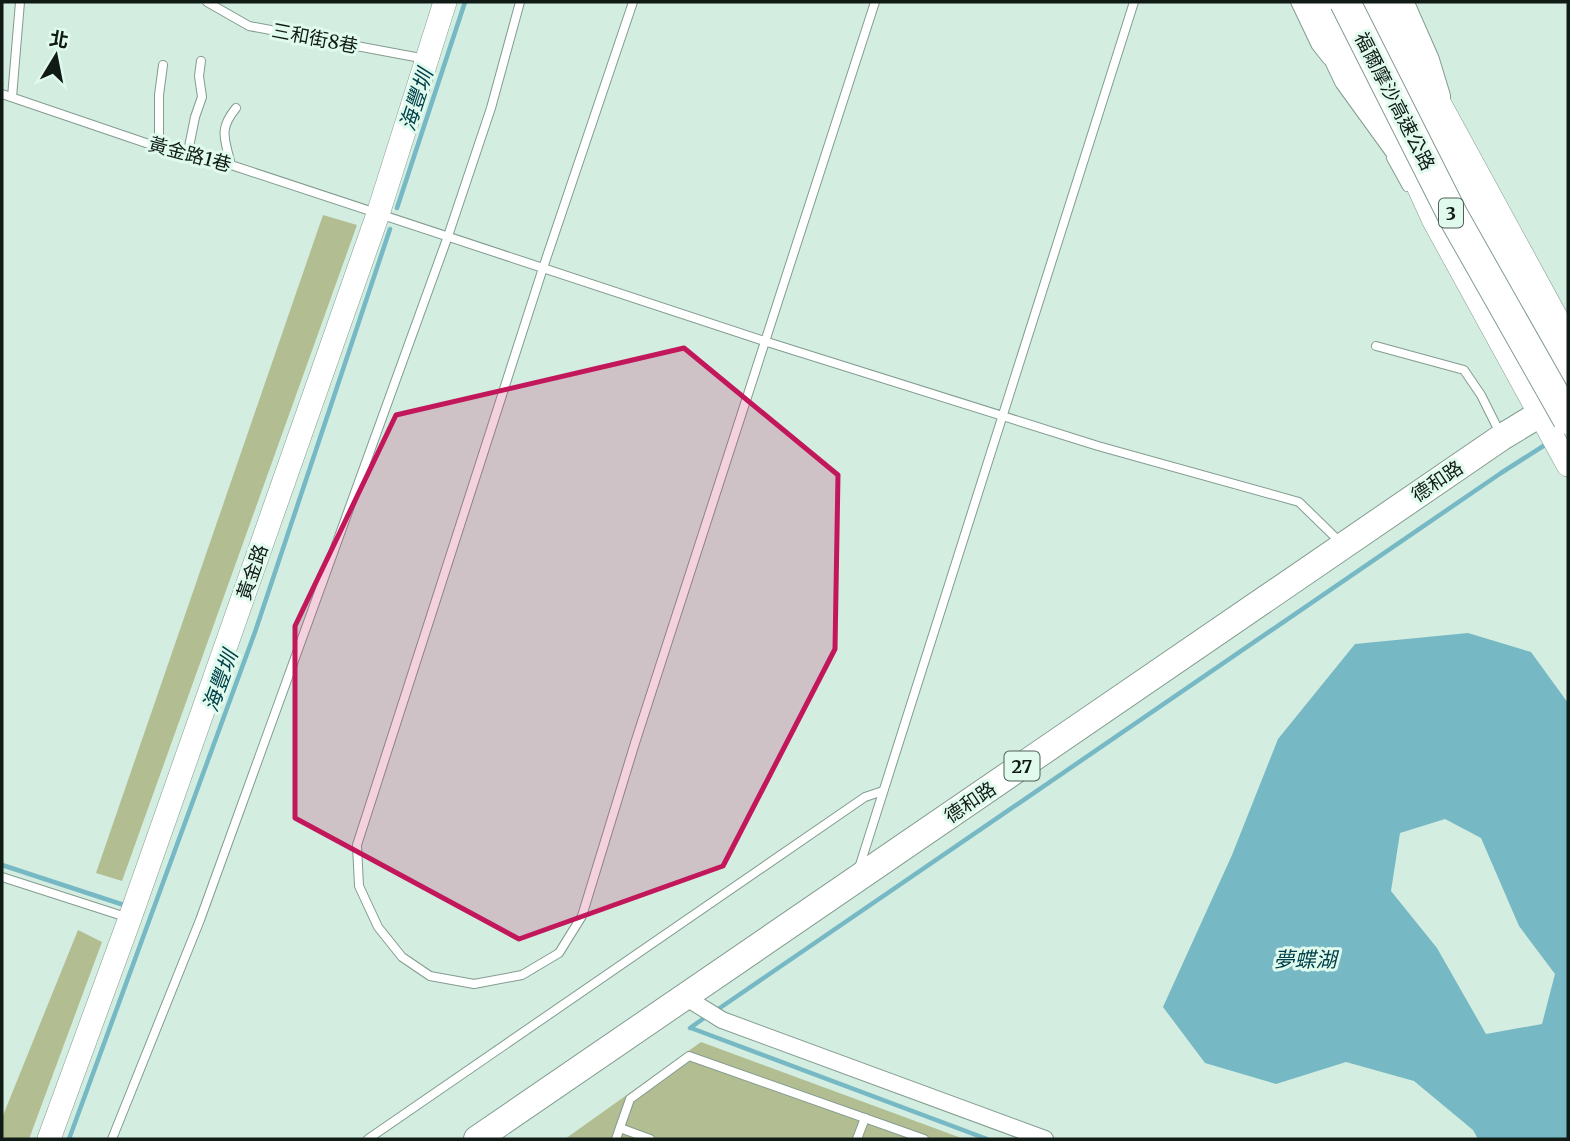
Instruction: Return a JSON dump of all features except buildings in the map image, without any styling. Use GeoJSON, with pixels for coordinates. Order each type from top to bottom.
{"type":"FeatureCollection","features":[{"type":"Feature","properties":{"kind":"highway"},"geometry":{"type":"LineString","coordinates":[[1313,2],[1349,78],[1391,149]]}},
{"type":"Feature","properties":{"kind":"highway","name":"福爾摩沙高速公路"},"geometry":{"type":"LineString","coordinates":[[1345,2],[1554,416]]}},
{"type":"Feature","properties":{"kind":"highway","name":"福爾摩沙高速公路"},"geometry":{"type":"LineString","coordinates":[[1371,2],[1426,116],[1568,374]]}},
{"type":"Feature","properties":{"kind":"highway"},"geometry":{"type":"LineString","coordinates":[[1406,7],[1435,97]]}},
{"type":"Feature","properties":{"kind":"main road","name":"德和路"},"geometry":{"type":"LineString","coordinates":[[477,1139],[1502,438],[1554,416],[1568,397]]}},
{"type":"Feature","properties":{"kind":"street","name":"黃金路"},"geometry":{"type":"LineString","coordinates":[[49,1139],[130,918],[378,214],[445,2]]}},
{"type":"Feature","properties":{"kind":"street"},"geometry":{"type":"LineString","coordinates":[[1331,2],[1391,149],[1554,416],[1568,465]]}},
{"type":"Feature","properties":{"kind":"street"},"geometry":{"type":"LineString","coordinates":[[1387,2],[1435,97],[1568,339]]}},
{"type":"Feature","properties":{"kind":"street"},"geometry":{"type":"LineString","coordinates":[[685,997],[722,1020],[1045,1139]]}},
{"type":"Feature","properties":{"kind":"lane"},"geometry":{"type":"LineString","coordinates":[[12,97],[20,2]]}},
{"type":"Feature","properties":{"kind":"lane","name":"三和街8巷"},"geometry":{"type":"LineString","coordinates":[[207,2],[249,26],[428,59]]}},
{"type":"Feature","properties":{"kind":"lane"},"geometry":{"type":"LineString","coordinates":[[112,1139],[200,920],[448,236],[491,108],[520,2]]}},
{"type":"Feature","properties":{"kind":"lane"},"geometry":{"type":"LineString","coordinates":[[633,2],[543,268],[357,845],[359,886],[378,927],[402,957],[430,976],[474,984],[522,975],[559,953],[582,916],[635,743],[875,2]]}},
{"type":"Feature","properties":{"kind":"lane"},"geometry":{"type":"LineString","coordinates":[[855,881],[1134,2]]}},
{"type":"Feature","properties":{"kind":"lane"},"geometry":{"type":"LineString","coordinates":[[1295,2],[1316,46],[1351,90],[1391,149]]}},
{"type":"Feature","properties":{"kind":"lane"},"geometry":{"type":"LineString","coordinates":[[1406,7],[1476,171]]}},
{"type":"Feature","properties":{"kind":"lane"},"geometry":{"type":"LineString","coordinates":[[187,157],[202,97],[199,76],[201,61]]}},
{"type":"Feature","properties":{"kind":"lane"},"geometry":{"type":"LineString","coordinates":[[159,147],[159,95],[163,65]]}},
{"type":"Feature","properties":{"kind":"lane","name":"黃金路1巷"},"geometry":{"type":"LineString","coordinates":[[2,94],[187,157],[231,165],[764,341],[1002,416],[1098,446],[1299,502],[1344,546]]}},
{"type":"Feature","properties":{"kind":"lane"},"geometry":{"type":"LineString","coordinates":[[231,165],[223,131],[226,120],[236,108]]}},
{"type":"Feature","properties":{"kind":"lane"},"geometry":{"type":"LineString","coordinates":[[1376,346],[1464,370],[1481,395],[1502,438]]}},
{"type":"Feature","properties":{"kind":"lane"},"geometry":{"type":"LineString","coordinates":[[368,1139],[854,804],[883,791]]}},
{"type":"Feature","properties":{"kind":"lane"},"geometry":{"type":"LineString","coordinates":[[2,877],[130,918]]}},
{"type":"Feature","properties":{"kind":"lane"},"geometry":{"type":"LineString","coordinates":[[616,1139],[630,1099],[689,1056],[924,1139]]}},
{"type":"Feature","properties":{"kind":"lane"},"geometry":{"type":"LineString","coordinates":[[857,1139],[865,1118]]}},
{"type":"Feature","properties":{"kind":"lane"},"geometry":{"type":"LineString","coordinates":[[620,1128],[650,1139]]}},
{"type":"Feature","properties":{"kind":"highlighted area"},"geometry":{"type":"Polygon","coordinates":[[[684,348],[838,475],[835,649],[723,866],[519,939],[295,818],[295,626],[396,415],[684,348]]]}},
{"type":"Feature","properties":{"kind":"green space"},"geometry":{"type":"Polygon","coordinates":[[[323,215],[357,225],[122,881],[96,873],[323,215]]]}},
{"type":"Feature","properties":{"kind":"green space"},"geometry":{"type":"Polygon","coordinates":[[[78,930],[102,942],[29,1139],[2,1139],[2,1118],[78,930]]]}},
{"type":"Feature","properties":{"kind":"green space"},"geometry":{"type":"Polygon","coordinates":[[[701,1042],[964,1139],[565,1139],[701,1042]]]}},
{"type":"Feature","properties":{"kind":"water","name":"夢蝶湖"},"geometry":{"type":"Polygon","coordinates":[[[1468,633],[1531,652],[1568,703],[1568,1139],[1478,1139],[1473,1130],[1414,1081],[1346,1062],[1276,1084],[1205,1063],[1163,1007],[1232,855],[1278,739],[1355,644],[1468,633]],[[1445,819],[1400,833],[1391,891],[1437,948],[1486,1034],[1542,1024],[1555,974],[1519,926],[1481,838],[1445,819]]]}},
{"type":"Feature","properties":{"kind":"waterway","name":"海豐圳"},"geometry":{"type":"LineString","coordinates":[[397,208],[465,2]]}},
{"type":"Feature","properties":{"kind":"waterway","name":"海豐圳"},"geometry":{"type":"LineString","coordinates":[[69,1139],[255,632],[390,229]]}},
{"type":"Feature","properties":{"kind":"waterway"},"geometry":{"type":"LineString","coordinates":[[714,1012],[1548,443]]}},
{"type":"Feature","properties":{"kind":"waterway"},"geometry":{"type":"LineString","coordinates":[[2,865],[127,906]]}},
{"type":"Feature","properties":{"kind":"waterway"},"geometry":{"type":"LineString","coordinates":[[690,1028],[707,1016]]}},
{"type":"Feature","properties":{"kind":"waterway"},"geometry":{"type":"LineString","coordinates":[[691,1028],[987,1139]]}}]}
